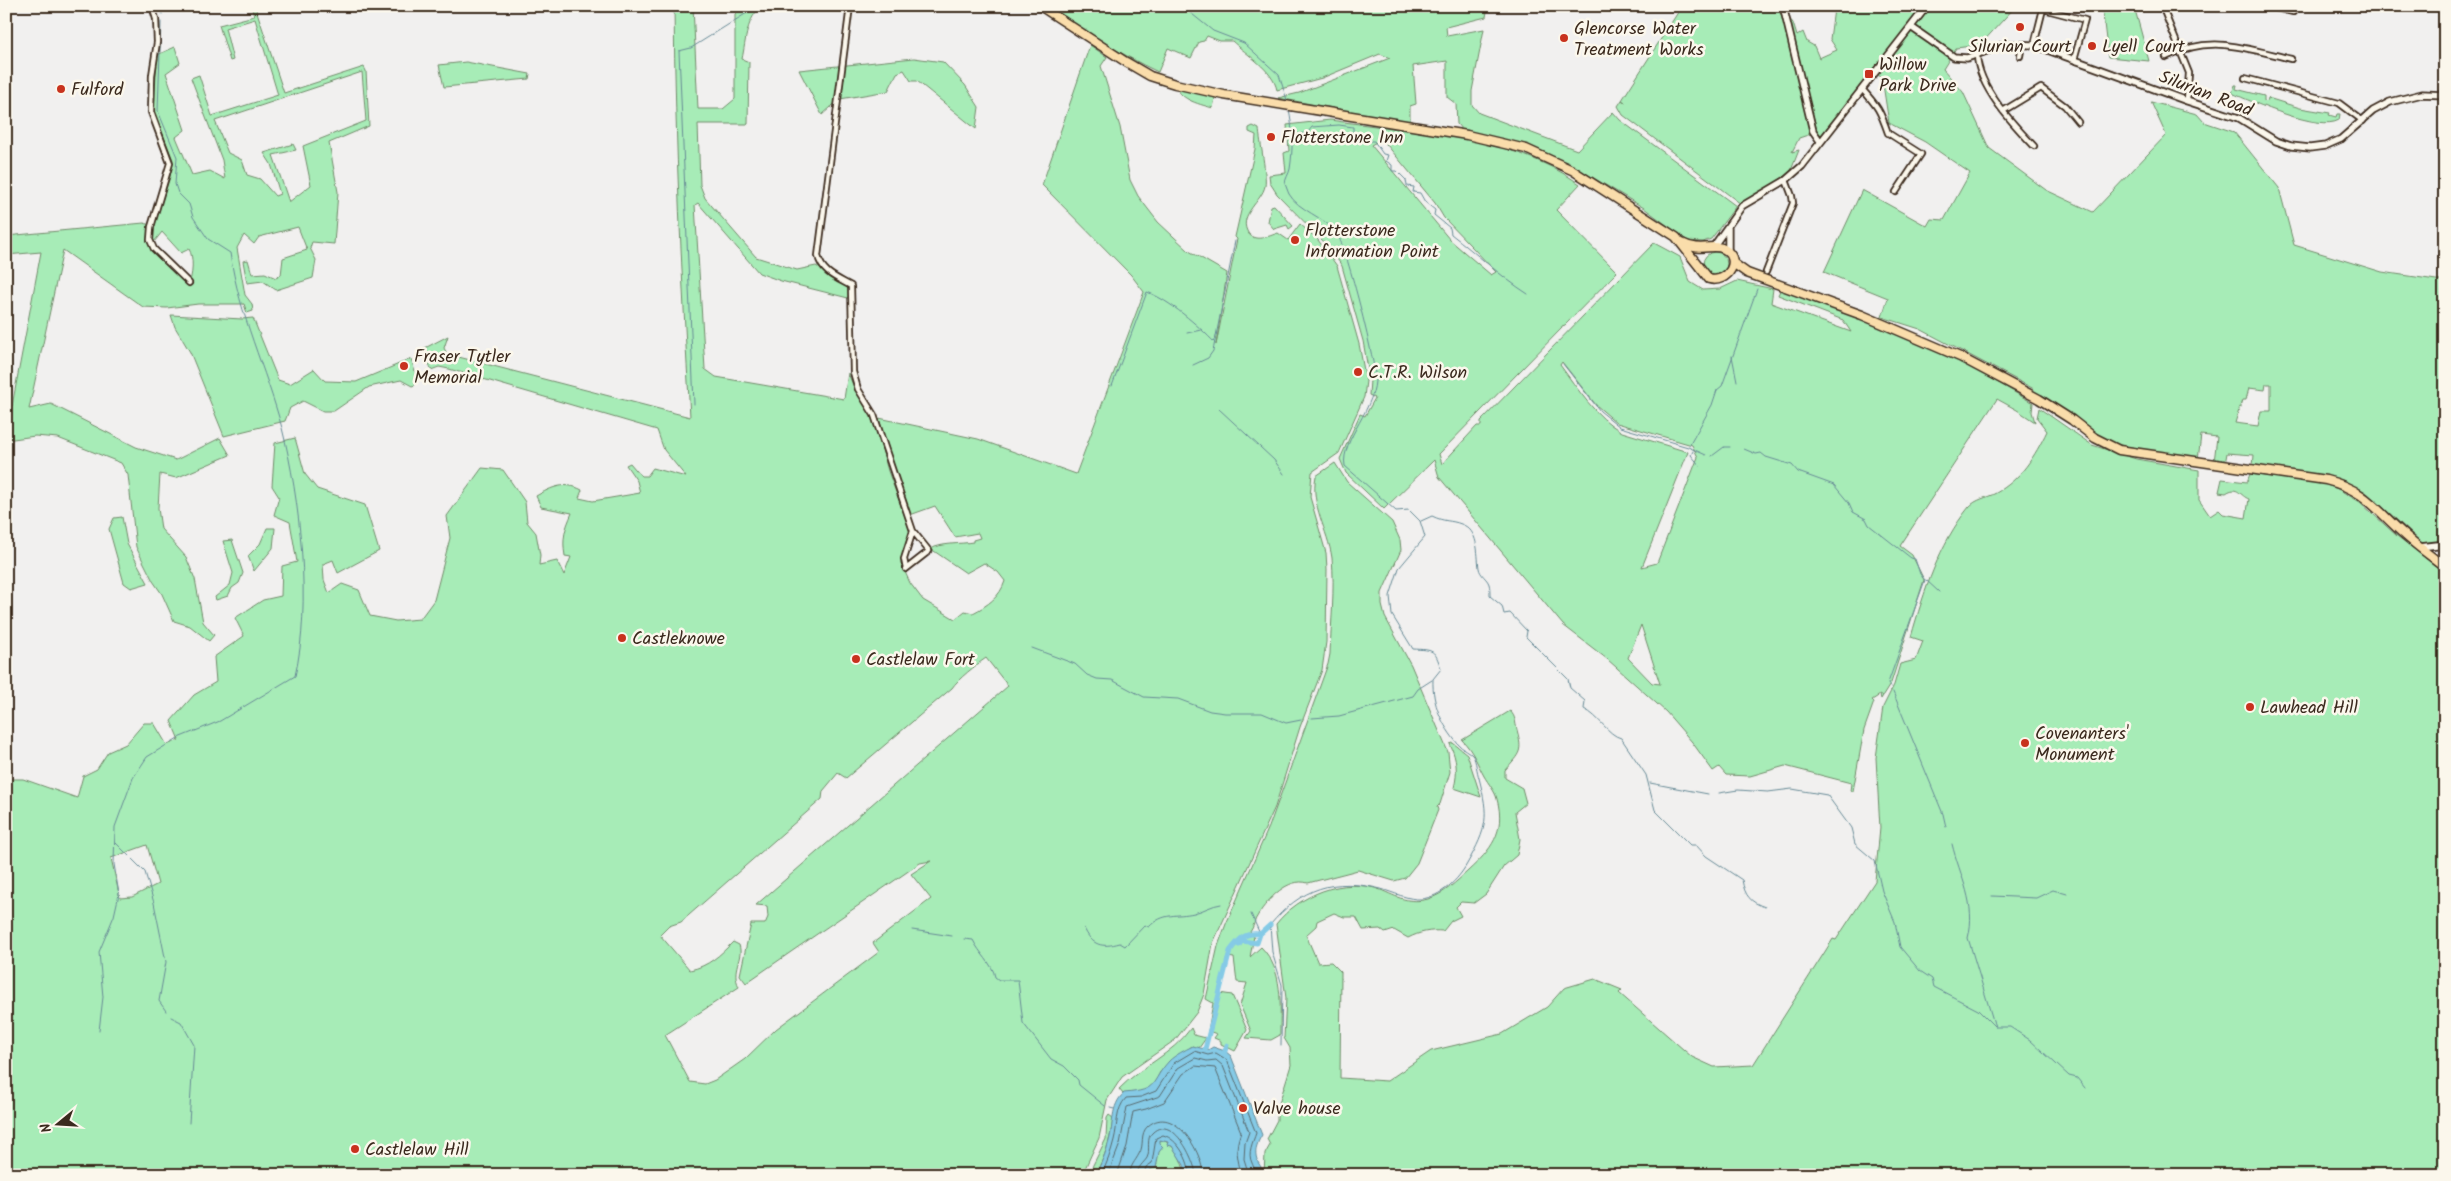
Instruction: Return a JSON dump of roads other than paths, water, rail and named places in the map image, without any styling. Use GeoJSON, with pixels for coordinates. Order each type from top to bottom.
{"type":"FeatureCollection","features":[{"type":"Feature","properties":{"kind":"highway"},"geometry":{"type":"LineString","coordinates":[[1040,6],[1150,76],[1205,92],[1467,135],[1526,149],[1572,170],[1682,243],[1692,248],[1724,249],[1728,252],[1733,263],[1747,274],[1862,315],[1960,357],[2039,399],[2072,420],[2095,438],[2119,450],[2326,480],[2342,485],[2375,505],[2404,535],[2445,567]]}},
{"type":"Feature","properties":{"kind":"highway"},"geometry":{"type":"LineString","coordinates":[[1682,243],[1704,275],[1714,280],[1720,280],[1729,274],[1747,274]]}},
{"type":"Feature","properties":{"kind":"highway"},"geometry":{"type":"LineString","coordinates":[[1699,266],[1701,256],[1710,248]]}},
{"type":"Feature","properties":{"kind":"highway"},"geometry":{"type":"LineString","coordinates":[[1729,274],[1733,263]]}},
{"type":"Feature","properties":{"kind":"street"},"geometry":{"type":"LineString","coordinates":[[152,6],[156,19],[157,42],[152,75],[151,112],[170,163],[151,226],[150,240],[154,249],[189,283]]}},
{"type":"Feature","properties":{"kind":"street"},"geometry":{"type":"LineString","coordinates":[[850,6],[818,256],[820,265],[825,271],[851,286],[853,290],[853,372],[858,389],[874,415],[913,532],[929,551],[906,569],[904,559],[913,532]]}},
{"type":"Feature","properties":{"kind":"street"},"geometry":{"type":"LineString","coordinates":[[1782,6],[1813,131],[1820,141]]}},
{"type":"Feature","properties":{"kind":"street"},"geometry":{"type":"LineString","coordinates":[[1710,248],[1742,206],[1786,180],[1802,166],[1927,6]]}},
{"type":"Feature","properties":{"kind":"street"},"geometry":{"type":"LineString","coordinates":[[2162,6],[2189,73],[2187,101]]}},
{"type":"Feature","properties":{"kind":"street"},"geometry":{"type":"LineString","coordinates":[[2267,6],[2293,12]]}},
{"type":"Feature","properties":{"kind":"street"},"geometry":{"type":"LineString","coordinates":[[2034,45],[2043,9],[2085,20],[2075,56],[2076,61]]}},
{"type":"Feature","properties":{"kind":"street","name":"Silurian Road"},"geometry":{"type":"LineString","coordinates":[[1911,27],[1954,57],[1967,58],[1996,46],[2034,45],[2239,118],[2276,141],[2300,147],[2325,146],[2341,139],[2373,111],[2404,98],[2422,94],[2445,95]]}},
{"type":"Feature","properties":{"kind":"street"},"geometry":{"type":"LineString","coordinates":[[2020,56],[2022,44]]}},
{"type":"Feature","properties":{"kind":"street"},"geometry":{"type":"LineString","coordinates":[[2166,57],[2180,50],[2202,44],[2219,44],[2237,46],[2291,59]]}},
{"type":"Feature","properties":{"kind":"street"},"geometry":{"type":"LineString","coordinates":[[1977,55],[1982,75],[2003,111],[2034,146]]}},
{"type":"Feature","properties":{"kind":"street"},"geometry":{"type":"LineString","coordinates":[[2245,78],[2339,103],[2363,121]]}},
{"type":"Feature","properties":{"kind":"street"},"geometry":{"type":"LineString","coordinates":[[2003,111],[2040,88],[2065,106],[2078,122]]}},
{"type":"Feature","properties":{"kind":"street"},"geometry":{"type":"LineString","coordinates":[[1862,89],[1881,112],[1888,133],[1920,154],[1896,192]]}},
{"type":"Feature","properties":{"kind":"street"},"geometry":{"type":"LineString","coordinates":[[1766,272],[1793,204],[1786,180]]}},
{"type":"Feature","properties":{"kind":"street"},"geometry":{"type":"LineString","coordinates":[[1728,226],[1728,252]]}},
{"type":"Feature","properties":{"kind":"street"},"geometry":{"type":"LineString","coordinates":[[2420,547],[2445,544]]}},
{"type":"Feature","properties":{"kind":"water"},"geometry":{"type":"Polygon","coordinates":[[[1193,1046],[1208,1050],[1213,1047],[1225,1051],[1231,1056],[1262,1135],[1256,1151],[1261,1167],[1260,1175],[1185,1175],[1184,1165],[1172,1146],[1167,1145],[1168,1142],[1160,1140],[1160,1144],[1163,1147],[1159,1152],[1156,1168],[1151,1169],[1148,1175],[1095,1175],[1111,1135],[1114,1109],[1120,1098],[1124,1093],[1135,1092],[1149,1087],[1169,1061],[1193,1046]]]}},
{"type":"Feature","properties":{"kind":"waterway"},"geometry":{"type":"LineString","coordinates":[[161,6],[162,14]]}},
{"type":"Feature","properties":{"kind":"waterway"},"geometry":{"type":"LineString","coordinates":[[694,404],[679,51],[691,48],[758,6]]}},
{"type":"Feature","properties":{"kind":"waterway"},"geometry":{"type":"LineString","coordinates":[[1182,6],[1213,31],[1244,43],[1279,75],[1288,103]]}},
{"type":"Feature","properties":{"kind":"waterway"},"geometry":{"type":"LineString","coordinates":[[99,1031],[103,997],[99,952],[114,916],[119,894],[114,864],[115,827],[133,778],[147,757],[178,738],[220,721],[295,676],[303,617],[302,552],[299,519],[288,456],[276,406],[246,320],[230,253],[208,239],[193,217],[189,204],[178,193],[175,184],[177,157],[158,111],[161,22]]}},
{"type":"Feature","properties":{"kind":"waterway"},"geometry":{"type":"LineString","coordinates":[[1281,1045],[1282,985],[1272,952],[1270,925],[1282,912],[1306,894],[1333,885],[1364,886],[1416,899],[1435,895],[1448,887],[1459,876],[1479,840],[1485,822],[1482,791],[1474,758],[1452,737],[1436,706],[1433,679],[1441,669],[1437,658],[1429,650],[1413,649],[1392,615],[1390,596],[1399,568],[1425,537],[1420,521],[1409,510],[1396,511],[1345,466],[1348,445],[1371,399],[1375,374],[1346,256],[1336,232],[1325,222],[1298,205],[1289,194],[1285,184],[1292,155],[1292,131],[1289,109]]}},
{"type":"Feature","properties":{"kind":"waterway"},"geometry":{"type":"LineString","coordinates":[[1291,136],[1308,132],[1312,127],[1339,125],[1353,127],[1353,135],[1364,141],[1374,141],[1383,154],[1388,155],[1386,161],[1392,165],[1392,171],[1397,171],[1406,180],[1407,186],[1414,187],[1413,192],[1420,193],[1425,202],[1435,210],[1434,215],[1450,228],[1451,234],[1528,294]]}},
{"type":"Feature","properties":{"kind":"waterway"},"geometry":{"type":"LineString","coordinates":[[1193,365],[1208,358],[1213,351],[1235,241]]}},
{"type":"Feature","properties":{"kind":"waterway"},"geometry":{"type":"LineString","coordinates":[[1689,446],[1712,405],[1717,390],[1722,386],[1757,289]]}},
{"type":"Feature","properties":{"kind":"waterway"},"geometry":{"type":"LineString","coordinates":[[1112,386],[1147,292],[1165,301],[1183,314],[1215,343]]}},
{"type":"Feature","properties":{"kind":"waterway"},"geometry":{"type":"LineString","coordinates":[[1187,333],[1201,330]]}},
{"type":"Feature","properties":{"kind":"waterway"},"geometry":{"type":"LineString","coordinates":[[1732,356],[1737,381]]}},
{"type":"Feature","properties":{"kind":"waterway"},"geometry":{"type":"LineString","coordinates":[[1563,364],[1600,411],[1620,427],[1688,447],[1706,455]]}},
{"type":"Feature","properties":{"kind":"waterway"},"geometry":{"type":"LineString","coordinates":[[1219,409],[1274,460],[1284,474]]}},
{"type":"Feature","properties":{"kind":"waterway"},"geometry":{"type":"LineString","coordinates":[[1712,456],[1724,447],[1730,447]]}},
{"type":"Feature","properties":{"kind":"waterway"},"geometry":{"type":"LineString","coordinates":[[1744,449],[1756,454],[1761,453],[1766,457],[1792,465],[1798,472],[1834,485],[1849,503],[1853,512],[1866,519],[1869,525],[1911,558],[1915,559],[1920,574],[1925,580],[1888,683],[1890,687]]}},
{"type":"Feature","properties":{"kind":"waterway"},"geometry":{"type":"LineString","coordinates":[[1693,451],[1691,455],[1700,466]]}},
{"type":"Feature","properties":{"kind":"waterway"},"geometry":{"type":"LineString","coordinates":[[1421,521],[1432,516],[1461,524],[1471,531],[1476,543],[1480,570],[1489,584],[1490,596],[1502,606],[1504,614],[1510,613],[1527,631],[1526,637],[1568,679],[1570,688],[1585,701],[1584,709],[1612,733],[1621,738],[1646,775],[1655,810],[1690,845],[1696,845],[1706,856],[1742,880],[1749,898],[1765,907]]}},
{"type":"Feature","properties":{"kind":"waterway"},"geometry":{"type":"LineString","coordinates":[[1926,580],[1939,592]]}},
{"type":"Feature","properties":{"kind":"waterway"},"geometry":{"type":"LineString","coordinates":[[1032,648],[1075,664],[1087,675],[1097,679],[1112,680],[1144,697],[1178,699],[1210,711],[1262,713],[1286,723],[1301,720]]}},
{"type":"Feature","properties":{"kind":"waterway"},"geometry":{"type":"LineString","coordinates":[[1312,718],[1339,716],[1413,696],[1418,689],[1432,680]]}},
{"type":"Feature","properties":{"kind":"waterway"},"geometry":{"type":"LineString","coordinates":[[1893,692],[1943,814],[1946,827]]}},
{"type":"Feature","properties":{"kind":"waterway"},"geometry":{"type":"LineString","coordinates":[[1650,783],[1708,794]]}},
{"type":"Feature","properties":{"kind":"waterway"},"geometry":{"type":"LineString","coordinates":[[1719,793],[1738,790],[1768,792],[1792,789],[1827,795],[1851,828],[1855,844],[1875,861],[1882,891],[1895,922],[1900,947],[1920,971],[1932,979],[1934,987],[1978,1010],[1995,1027]]}},
{"type":"Feature","properties":{"kind":"waterway"},"geometry":{"type":"LineString","coordinates":[[115,842],[145,872],[154,903],[166,962],[159,1001],[166,1011]]}},
{"type":"Feature","properties":{"kind":"waterway"},"geometry":{"type":"LineString","coordinates":[[1952,844],[1969,902],[1970,926],[1968,938],[1995,1027],[2010,1027],[2030,1040],[2069,1076],[2077,1078],[2085,1088]]}},
{"type":"Feature","properties":{"kind":"waterway"},"geometry":{"type":"LineString","coordinates":[[1992,896],[2036,898],[2053,890],[2067,894]]}},
{"type":"Feature","properties":{"kind":"waterway"},"geometry":{"type":"LineString","coordinates":[[1084,928],[1090,939],[1098,944],[1120,943],[1125,946],[1145,925],[1149,927],[1154,922],[1165,917],[1194,913],[1221,904]]}},
{"type":"Feature","properties":{"kind":"waterway"},"geometry":{"type":"LineString","coordinates":[[1251,914],[1260,934]]}},
{"type":"Feature","properties":{"kind":"waterway"},"geometry":{"type":"LineString","coordinates":[[1205,1049],[1230,951],[1246,935],[1260,934],[1270,925]]}},
{"type":"Feature","properties":{"kind":"waterway"},"geometry":{"type":"LineString","coordinates":[[912,930],[952,936]]}},
{"type":"Feature","properties":{"kind":"waterway"},"geometry":{"type":"LineString","coordinates":[[1239,945],[1242,941],[1257,943],[1260,934]]}},
{"type":"Feature","properties":{"kind":"waterway"},"geometry":{"type":"LineString","coordinates":[[964,939],[973,940],[992,968],[995,977],[999,980],[1018,980],[1023,1023],[1051,1059],[1064,1066],[1078,1080],[1079,1085],[1105,1106]]}},
{"type":"Feature","properties":{"kind":"waterway"},"geometry":{"type":"LineString","coordinates":[[171,1017],[181,1022],[194,1045],[189,1123]]}},
{"type":"Feature","properties":{"kind":"waterway"},"geometry":{"type":"LineString","coordinates":[[1225,1051],[1227,1045]]}},
{"type":"Feature","properties":{"kind":"waterway"},"geometry":{"type":"LineString","coordinates":[[1110,1108],[1114,1109]]}},
{"type":"Feature","properties":{"kind":"place","name":"Silurian Court"},"geometry":{"type":"Point","coordinates":[2020,27]}},
{"type":"Feature","properties":{"kind":"place","name":"Glencorse Water Treatment Works"},"geometry":{"type":"Point","coordinates":[1564,38]}},
{"type":"Feature","properties":{"kind":"place","name":"Lyell Court"},"geometry":{"type":"Point","coordinates":[2092,46]}},
{"type":"Feature","properties":{"kind":"place","name":"Willow Park Drive"},"geometry":{"type":"Point","coordinates":[1869,74]}},
{"type":"Feature","properties":{"kind":"place","name":"Fulford"},"geometry":{"type":"Point","coordinates":[61,89]}},
{"type":"Feature","properties":{"kind":"place","name":"Flotterstone Inn"},"geometry":{"type":"Point","coordinates":[1271,137]}},
{"type":"Feature","properties":{"kind":"place","name":"Flotterstone Information Point"},"geometry":{"type":"Point","coordinates":[1295,240]}},
{"type":"Feature","properties":{"kind":"place","name":"Fraser Tytler Memorial"},"geometry":{"type":"Point","coordinates":[404,366]}},
{"type":"Feature","properties":{"kind":"place","name":"C.T.R. Wilson"},"geometry":{"type":"Point","coordinates":[1358,372]}},
{"type":"Feature","properties":{"kind":"place","name":"Castleknowe"},"geometry":{"type":"Point","coordinates":[622,638]}},
{"type":"Feature","properties":{"kind":"place","name":"Castlelaw Fort"},"geometry":{"type":"Point","coordinates":[856,659]}},
{"type":"Feature","properties":{"kind":"place","name":"Lawhead Hill"},"geometry":{"type":"Point","coordinates":[2250,707]}},
{"type":"Feature","properties":{"kind":"place","name":"Covenanters' Monument"},"geometry":{"type":"Point","coordinates":[2025,743]}},
{"type":"Feature","properties":{"kind":"place","name":"Valve house"},"geometry":{"type":"Point","coordinates":[1243,1108]}},
{"type":"Feature","properties":{"kind":"place","name":"Castlelaw Hill"},"geometry":{"type":"Point","coordinates":[355,1149]}}]}
